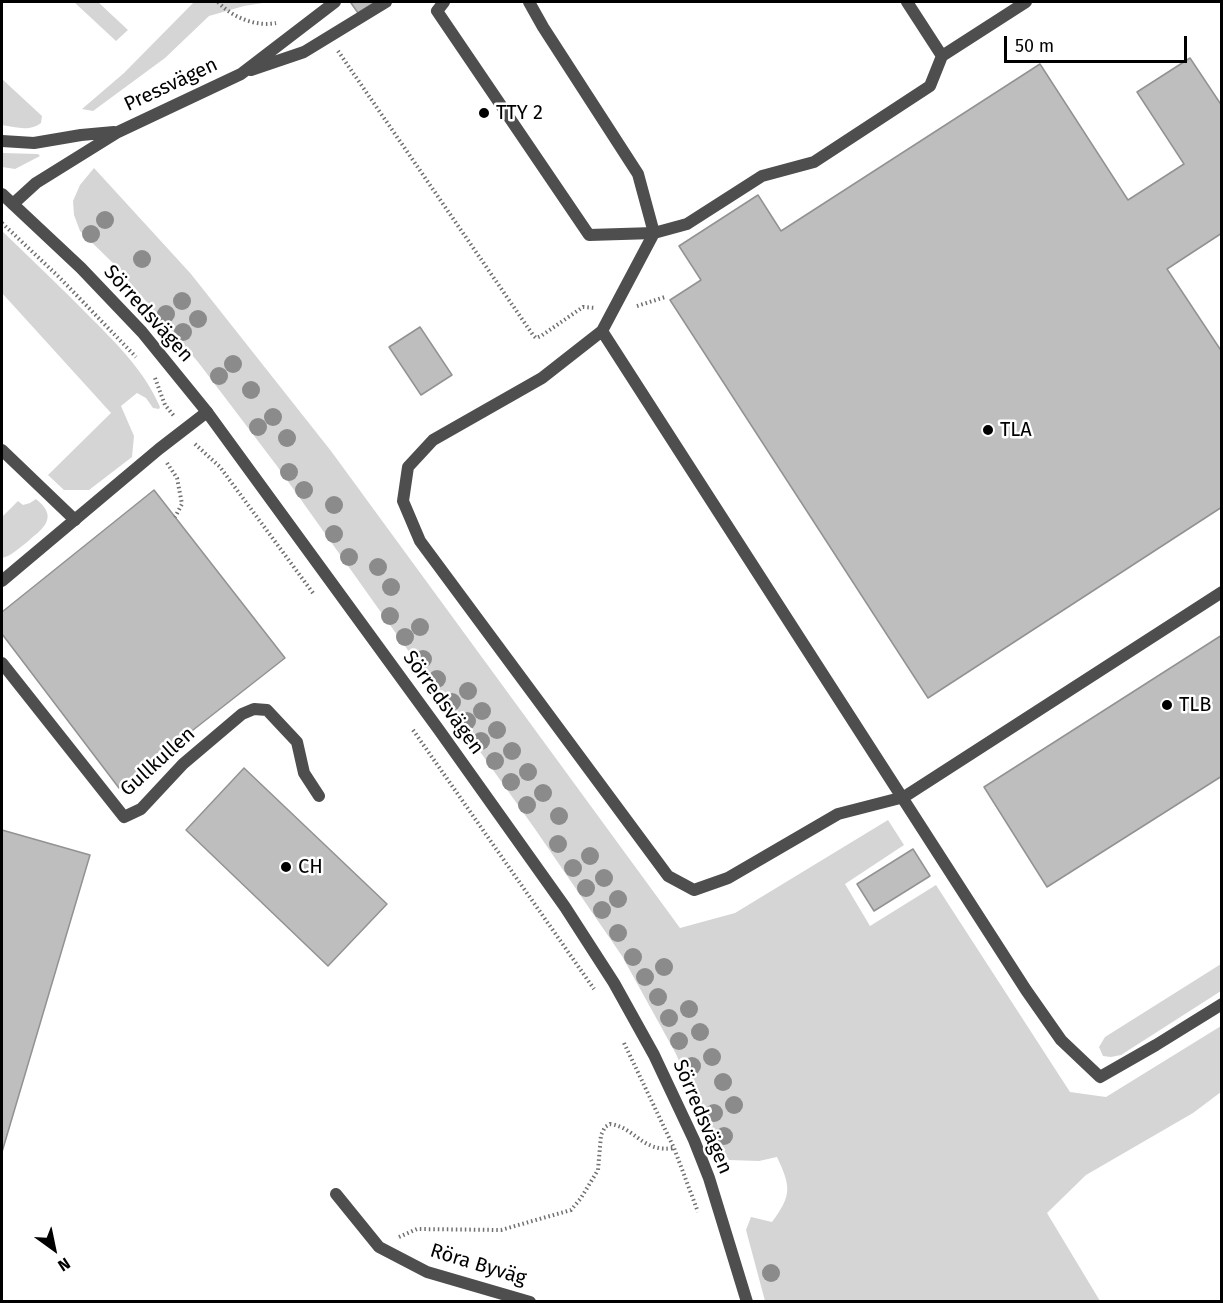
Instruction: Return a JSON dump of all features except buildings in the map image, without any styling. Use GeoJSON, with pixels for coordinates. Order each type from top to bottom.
{"type":"FeatureCollection","features":[{"type":"Feature","properties":{"kind":"street","name":"Pressvägen"},"geometry":{"type":"LineString","coordinates":[[241,74],[335,2]]}},
{"type":"Feature","properties":{"kind":"street","name":"Pressvägen"},"geometry":{"type":"LineString","coordinates":[[13,204],[36,183],[118,132],[241,74],[304,52],[386,2]]}},
{"type":"Feature","properties":{"kind":"street"},"geometry":{"type":"LineString","coordinates":[[444,2],[436,11],[589,235],[654,233],[687,224],[762,176],[814,162],[930,86],[942,56],[1026,2]]}},
{"type":"Feature","properties":{"kind":"street"},"geometry":{"type":"LineString","coordinates":[[529,2],[638,174],[654,233],[602,331],[542,378],[433,440],[408,467],[403,501],[420,541],[668,876],[694,890],[728,878],[838,814],[904,797],[1221,592]]}},
{"type":"Feature","properties":{"kind":"street"},"geometry":{"type":"LineString","coordinates":[[907,2],[942,56]]}},
{"type":"Feature","properties":{"kind":"street","name":"Pressvägen"},"geometry":{"type":"LineString","coordinates":[[2,141],[34,143],[81,135],[118,132]]}},
{"type":"Feature","properties":{"kind":"street","name":"Sörredsvägen"},"geometry":{"type":"LineString","coordinates":[[2,194],[81,268],[142,332],[207,412],[565,907],[614,983],[654,1055],[694,1140],[721,1215],[747,1302]]}},
{"type":"Feature","properties":{"kind":"street"},"geometry":{"type":"LineString","coordinates":[[602,331],[904,797],[1026,990],[1061,1040],[1100,1077],[1221,1004]]}},
{"type":"Feature","properties":{"kind":"street"},"geometry":{"type":"LineString","coordinates":[[2,581],[159,449],[207,412]]}},
{"type":"Feature","properties":{"kind":"street"},"geometry":{"type":"LineString","coordinates":[[2,450],[75,520]]}},
{"type":"Feature","properties":{"kind":"street","name":"Gullkullen"},"geometry":{"type":"LineString","coordinates":[[2,663],[124,817],[141,809],[183,764],[242,714],[254,709],[267,710],[297,742],[304,773],[319,796]]}},
{"type":"Feature","properties":{"kind":"street","name":"Röra Byväg"},"geometry":{"type":"LineString","coordinates":[[336,1194],[379,1247],[427,1272],[530,1302]]}},
{"type":"Feature","properties":{"kind":"path"},"geometry":{"type":"LineString","coordinates":[[218,2],[235,16],[250,21],[274,24],[282,20]]}},
{"type":"Feature","properties":{"kind":"path"},"geometry":{"type":"LineString","coordinates":[[336,48],[532,335],[536,338],[541,336],[584,308],[638,306],[665,297]]}},
{"type":"Feature","properties":{"kind":"path"},"geometry":{"type":"LineString","coordinates":[[2,223],[75,293],[140,362]]}},
{"type":"Feature","properties":{"kind":"path"},"geometry":{"type":"LineString","coordinates":[[147,370],[155,378],[165,405],[200,450],[220,467],[317,597]]}},
{"type":"Feature","properties":{"kind":"path"},"geometry":{"type":"LineString","coordinates":[[159,449],[177,478],[182,504],[175,517]]}},
{"type":"Feature","properties":{"kind":"path"},"geometry":{"type":"LineString","coordinates":[[406,720],[598,995]]}},
{"type":"Feature","properties":{"kind":"path"},"geometry":{"type":"LineString","coordinates":[[623,1041],[674,1148],[699,1216]]}},
{"type":"Feature","properties":{"kind":"path"},"geometry":{"type":"LineString","coordinates":[[379,1247],[417,1229],[501,1230],[571,1210],[598,1170],[601,1136],[605,1126],[610,1124],[622,1127],[653,1147],[662,1150],[674,1148]]}},
{"type":"Feature","properties":{"kind":"shaded area"},"geometry":{"type":"Polygon","coordinates":[[[74,2],[98,2],[128,30],[116,41],[74,2]]]}},
{"type":"Feature","properties":{"kind":"shaded area"},"geometry":{"type":"Polygon","coordinates":[[[194,2],[269,2],[209,16],[165,58],[93,111],[82,109],[124,73],[194,2]]]}},
{"type":"Feature","properties":{"kind":"shaded area"},"geometry":{"type":"Polygon","coordinates":[[[2,79],[42,116],[41,123],[27,128],[2,125],[2,79]]]}},
{"type":"Feature","properties":{"kind":"shaded area"},"geometry":{"type":"Polygon","coordinates":[[[2,153],[38,154],[40,156],[15,169],[2,167],[2,153]]]}},
{"type":"Feature","properties":{"kind":"shaded area"},"geometry":{"type":"Polygon","coordinates":[[[94,168],[191,274],[331,451],[680,928],[735,913],[888,820],[904,845],[845,884],[870,926],[936,885],[1070,1092],[1106,1097],[1221,1026],[1221,1092],[1193,1113],[1086,1175],[1047,1213],[1100,1301],[765,1301],[746,1230],[751,1217],[772,1222],[783,1205],[787,1184],[777,1157],[759,1161],[729,1160],[705,1121],[676,1054],[622,956],[535,829],[277,466],[198,362],[115,265],[80,231],[74,215],[73,201],[80,185],[94,168]]]}},
{"type":"Feature","properties":{"kind":"shaded area"},"geometry":{"type":"Polygon","coordinates":[[[2,231],[121,349],[147,382],[160,407],[159,409],[153,408],[146,398],[137,393],[121,406],[134,436],[132,457],[89,490],[64,490],[48,475],[111,413],[2,293],[2,231]]]}},
{"type":"Feature","properties":{"kind":"shaded area"},"geometry":{"type":"Polygon","coordinates":[[[36,499],[47,512],[46,523],[26,543],[2,558],[2,517],[18,501],[23,505],[36,499]]]}},
{"type":"Feature","properties":{"kind":"shaded area"},"geometry":{"type":"Polygon","coordinates":[[[1221,964],[1221,991],[1121,1055],[1103,1056],[1099,1047],[1105,1037],[1221,964]]]}},
{"type":"Feature","properties":{"kind":"place","name":"TTY 2"},"geometry":{"type":"Point","coordinates":[484,113]}},
{"type":"Feature","properties":{"kind":"place","name":"TLA"},"geometry":{"type":"Point","coordinates":[988,430]}},
{"type":"Feature","properties":{"kind":"place","name":"TLB"},"geometry":{"type":"Point","coordinates":[1167,705]}},
{"type":"Feature","properties":{"kind":"place","name":"CH"},"geometry":{"type":"Point","coordinates":[286,867]}}]}
